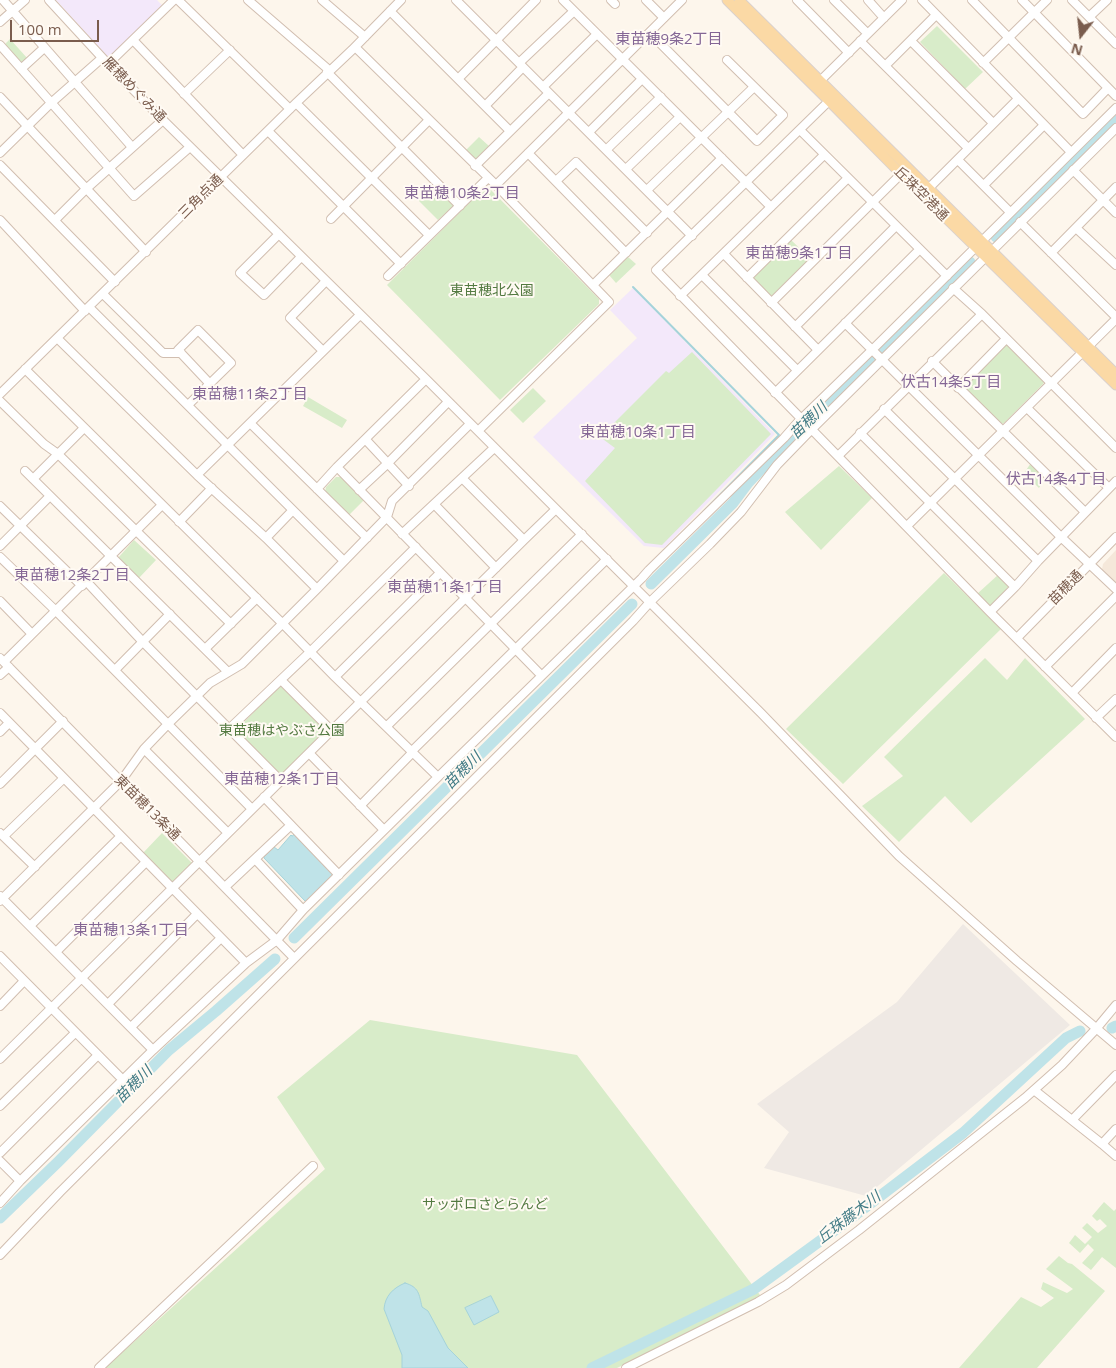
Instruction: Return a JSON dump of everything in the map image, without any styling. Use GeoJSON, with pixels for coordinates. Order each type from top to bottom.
{"type":"FeatureCollection","features":[{"type":"Feature","properties":{"kind":"main road","name":"丘珠空港通"},"geometry":{"type":"LineString","coordinates":[[727,0],[928,189],[978,244],[1086,350],[1116,385]]}},
{"type":"Feature","properties":{"kind":"main road","name":"丘珠空港通"},"geometry":{"type":"LineString","coordinates":[[739,0],[820,81],[832,98],[900,174],[978,244]]}},
{"type":"Feature","properties":{"kind":"main road","name":"丘珠空港通"},"geometry":{"type":"LineString","coordinates":[[1086,350],[1116,374]]}},
{"type":"Feature","properties":{"kind":"street"},"geometry":{"type":"LineString","coordinates":[[2,0],[132,147]]}},
{"type":"Feature","properties":{"kind":"street"},"geometry":{"type":"LineString","coordinates":[[0,22],[25,0]]}},
{"type":"Feature","properties":{"kind":"street","name":"雁穂めぐみ通"},"geometry":{"type":"LineString","coordinates":[[49,0],[163,120],[761,712],[899,856],[1017,961],[1116,1045]]}},
{"type":"Feature","properties":{"kind":"street"},"geometry":{"type":"LineString","coordinates":[[0,153],[74,82],[133,40],[174,0]]}},
{"type":"Feature","properties":{"kind":"street"},"geometry":{"type":"LineString","coordinates":[[178,0],[230,50],[371,177],[429,236]]}},
{"type":"Feature","properties":{"kind":"street"},"geometry":{"type":"LineString","coordinates":[[248,0],[328,71],[460,206]]}},
{"type":"Feature","properties":{"kind":"street"},"geometry":{"type":"LineString","coordinates":[[322,0],[365,37]]}},
{"type":"Feature","properties":{"kind":"street"},"geometry":{"type":"LineString","coordinates":[[456,0],[692,236]]}},
{"type":"Feature","properties":{"kind":"street"},"geometry":{"type":"LineString","coordinates":[[458,79],[536,0]]}},
{"type":"Feature","properties":{"kind":"street"},"geometry":{"type":"LineString","coordinates":[[563,0],[771,207]]}},
{"type":"Feature","properties":{"kind":"street"},"geometry":{"type":"LineString","coordinates":[[646,0],[664,18]]}},
{"type":"Feature","properties":{"kind":"street"},"geometry":{"type":"LineString","coordinates":[[496,185],[682,0]]}},
{"type":"Feature","properties":{"kind":"street"},"geometry":{"type":"LineString","coordinates":[[797,0],[849,53]]}},
{"type":"Feature","properties":{"kind":"street"},"geometry":{"type":"LineString","coordinates":[[834,0],[867,34]]}},
{"type":"Feature","properties":{"kind":"street"},"geometry":{"type":"LineString","coordinates":[[868,0],[884,18]]}},
{"type":"Feature","properties":{"kind":"street"},"geometry":{"type":"LineString","coordinates":[[820,81],[902,0]]}},
{"type":"Feature","properties":{"kind":"street"},"geometry":{"type":"LineString","coordinates":[[922,0],[1071,152]]}},
{"type":"Feature","properties":{"kind":"street"},"geometry":{"type":"LineString","coordinates":[[972,0],[1083,114],[1108,88]]}},
{"type":"Feature","properties":{"kind":"street"},"geometry":{"type":"LineString","coordinates":[[1022,0],[1116,96]]}},
{"type":"Feature","properties":{"kind":"street"},"geometry":{"type":"LineString","coordinates":[[983,63],[1047,0]]}},
{"type":"Feature","properties":{"kind":"street"},"geometry":{"type":"LineString","coordinates":[[1072,0],[1116,44]]}},
{"type":"Feature","properties":{"kind":"street"},"geometry":{"type":"LineString","coordinates":[[1089,17],[1107,0]]}},
{"type":"Feature","properties":{"kind":"street","name":"三角点通"},"geometry":{"type":"LineString","coordinates":[[0,394],[328,71],[355,47],[398,1]]}},
{"type":"Feature","properties":{"kind":"street"},"geometry":{"type":"LineString","coordinates":[[390,11],[510,131]]}},
{"type":"Feature","properties":{"kind":"street"},"geometry":{"type":"LineString","coordinates":[[485,106],[521,65],[574,11]]}},
{"type":"Feature","properties":{"kind":"street"},"geometry":{"type":"LineString","coordinates":[[886,65],[936,15]]}},
{"type":"Feature","properties":{"kind":"street"},"geometry":{"type":"LineString","coordinates":[[650,33],[757,141],[783,115],[727,60]]}},
{"type":"Feature","properties":{"kind":"street"},"geometry":{"type":"LineString","coordinates":[[475,166],[510,131],[597,34]]}},
{"type":"Feature","properties":{"kind":"street"},"geometry":{"type":"LineString","coordinates":[[133,40],[243,155]]}},
{"type":"Feature","properties":{"kind":"street"},"geometry":{"type":"LineString","coordinates":[[860,40],[968,148]]}},
{"type":"Feature","properties":{"kind":"street"},"geometry":{"type":"LineString","coordinates":[[911,41],[993,123]]}},
{"type":"Feature","properties":{"kind":"street"},"geometry":{"type":"LineString","coordinates":[[0,45],[134,196],[190,147]]}},
{"type":"Feature","properties":{"kind":"street"},"geometry":{"type":"LineString","coordinates":[[355,47],[496,185],[609,302],[478,431]]}},
{"type":"Feature","properties":{"kind":"street"},"geometry":{"type":"LineString","coordinates":[[21,69],[44,48]]}},
{"type":"Feature","properties":{"kind":"street"},"geometry":{"type":"LineString","coordinates":[[184,94],[230,50]]}},
{"type":"Feature","properties":{"kind":"street"},"geometry":{"type":"LineString","coordinates":[[589,132],[642,78]]}},
{"type":"Feature","properties":{"kind":"street"},"geometry":{"type":"LineString","coordinates":[[647,190],[754,86]]}},
{"type":"Feature","properties":{"kind":"street"},"geometry":{"type":"LineString","coordinates":[[0,97],[146,252]]}},
{"type":"Feature","properties":{"kind":"street"},"geometry":{"type":"LineString","coordinates":[[606,150],[661,97]]}},
{"type":"Feature","properties":{"kind":"street"},"geometry":{"type":"LineString","coordinates":[[832,98],[656,270],[990,612],[1116,737]]}},
{"type":"Feature","properties":{"kind":"street"},"geometry":{"type":"LineString","coordinates":[[928,189],[1018,99]]}},
{"type":"Feature","properties":{"kind":"street"},"geometry":{"type":"LineString","coordinates":[[0,1204],[20,1181],[154,1050],[246,964],[276,940],[303,910],[784,438],[807,424],[877,355],[978,244],[1116,108]]}},
{"type":"Feature","properties":{"kind":"street"},"geometry":{"type":"LineString","coordinates":[[626,169],[680,117]]}},
{"type":"Feature","properties":{"kind":"street"},"geometry":{"type":"LineString","coordinates":[[55,220],[86,188],[163,120]]}},
{"type":"Feature","properties":{"kind":"street"},"geometry":{"type":"LineString","coordinates":[[331,219],[429,120]]}},
{"type":"Feature","properties":{"kind":"street"},"geometry":{"type":"LineString","coordinates":[[984,185],[1044,125]]}},
{"type":"Feature","properties":{"kind":"street"},"geometry":{"type":"LineString","coordinates":[[0,1255],[67,1185],[710,544],[741,512],[807,424],[877,355],[953,288],[1116,128]]}},
{"type":"Feature","properties":{"kind":"street"},"geometry":{"type":"LineString","coordinates":[[800,130],[947,276]]}},
{"type":"Feature","properties":{"kind":"street"},"geometry":{"type":"LineString","coordinates":[[268,131],[401,264]]}},
{"type":"Feature","properties":{"kind":"street"},"geometry":{"type":"LineString","coordinates":[[528,153],[626,253]]}},
{"type":"Feature","properties":{"kind":"street"},"geometry":{"type":"LineString","coordinates":[[680,296],[824,155]]}},
{"type":"Feature","properties":{"kind":"street"},"geometry":{"type":"LineString","coordinates":[[593,285],[722,158]]}},
{"type":"Feature","properties":{"kind":"street"},"geometry":{"type":"LineString","coordinates":[[958,160],[1010,212]]}},
{"type":"Feature","properties":{"kind":"street"},"geometry":{"type":"LineString","coordinates":[[556,181],[576,162],[647,233]]}},
{"type":"Feature","properties":{"kind":"street"},"geometry":{"type":"LineString","coordinates":[[0,165],[115,282]]}},
{"type":"Feature","properties":{"kind":"street"},"geometry":{"type":"LineString","coordinates":[[1073,170],[1116,213]]}},
{"type":"Feature","properties":{"kind":"street"},"geometry":{"type":"LineString","coordinates":[[771,303],[900,174]]}},
{"type":"Feature","properties":{"kind":"street"},"geometry":{"type":"LineString","coordinates":[[388,276],[488,178]]}},
{"type":"Feature","properties":{"kind":"street"},"geometry":{"type":"LineString","coordinates":[[747,278],[848,178]]}},
{"type":"Feature","properties":{"kind":"street"},"geometry":{"type":"LineString","coordinates":[[1051,253],[1116,187]]}},
{"type":"Feature","properties":{"kind":"street"},"geometry":{"type":"LineString","coordinates":[[0,220],[87,309],[188,405],[344,561]]}},
{"type":"Feature","properties":{"kind":"street"},"geometry":{"type":"LineString","coordinates":[[907,526],[1086,350],[1116,318],[1020,222]]}},
{"type":"Feature","properties":{"kind":"street"},"geometry":{"type":"LineString","coordinates":[[795,327],[896,226]]}},
{"type":"Feature","properties":{"kind":"street"},"geometry":{"type":"LineString","coordinates":[[1076,228],[1116,265]]}},
{"type":"Feature","properties":{"kind":"street"},"geometry":{"type":"LineString","coordinates":[[279,234],[240,273],[264,295],[302,257]]}},
{"type":"Feature","properties":{"kind":"street"},"geometry":{"type":"LineString","coordinates":[[775,392],[920,250]]}},
{"type":"Feature","properties":{"kind":"street"},"geometry":{"type":"LineString","coordinates":[[724,254],[818,350]]}},
{"type":"Feature","properties":{"kind":"street"},"geometry":{"type":"LineString","coordinates":[[702,275],[797,370]]}},
{"type":"Feature","properties":{"kind":"street"},"geometry":{"type":"LineString","coordinates":[[323,351],[290,318],[326,281]]}},
{"type":"Feature","properties":{"kind":"street"},"geometry":{"type":"LineString","coordinates":[[953,288],[982,314],[1116,448]]}},
{"type":"Feature","properties":{"kind":"street"},"geometry":{"type":"LineString","coordinates":[[103,294],[163,353],[181,353]]}},
{"type":"Feature","properties":{"kind":"street"},"geometry":{"type":"LineString","coordinates":[[838,456],[982,314]]}},
{"type":"Feature","properties":{"kind":"street"},"geometry":{"type":"LineString","coordinates":[[197,475],[360,315]]}},
{"type":"Feature","properties":{"kind":"street"},"geometry":{"type":"LineString","coordinates":[[845,323],[1116,589]]}},
{"type":"Feature","properties":{"kind":"street"},"geometry":{"type":"LineString","coordinates":[[188,405],[210,384],[231,363],[198,330],[178,350],[210,384]]}},
{"type":"Feature","properties":{"kind":"street"},"geometry":{"type":"LineString","coordinates":[[57,338],[317,589]]}},
{"type":"Feature","properties":{"kind":"street"},"geometry":{"type":"LineString","coordinates":[[958,388],[1006,339]]}},
{"type":"Feature","properties":{"kind":"street"},"geometry":{"type":"LineString","coordinates":[[932,362],[1085,512]]}},
{"type":"Feature","properties":{"kind":"street"},"geometry":{"type":"LineString","coordinates":[[25,369],[438,777]]}},
{"type":"Feature","properties":{"kind":"street"},"geometry":{"type":"LineString","coordinates":[[317,489],[426,379]]}},
{"type":"Feature","properties":{"kind":"street"},"geometry":{"type":"LineString","coordinates":[[0,401],[44,444],[58,454],[231,624]]}},
{"type":"Feature","properties":{"kind":"street"},"geometry":{"type":"LineString","coordinates":[[359,490],[388,464],[448,402]]}},
{"type":"Feature","properties":{"kind":"street"},"geometry":{"type":"LineString","coordinates":[[1027,408],[1109,488]]}},
{"type":"Feature","properties":{"kind":"street"},"geometry":{"type":"LineString","coordinates":[[884,409],[1038,561]]}},
{"type":"Feature","properties":{"kind":"street"},"geometry":{"type":"LineString","coordinates":[[250,423],[367,538]]}},
{"type":"Feature","properties":{"kind":"street"},"geometry":{"type":"LineString","coordinates":[[154,1050],[1,898],[121,781],[144,749],[168,724],[210,683],[242,664],[317,589],[387,517],[392,501],[470,424]]}},
{"type":"Feature","properties":{"kind":"street"},"geometry":{"type":"LineString","coordinates":[[33,478],[84,428]]}},
{"type":"Feature","properties":{"kind":"street"},"geometry":{"type":"LineString","coordinates":[[860,433],[1016,587]]}},
{"type":"Feature","properties":{"kind":"street"},"geometry":{"type":"LineString","coordinates":[[366,440],[409,486]]}},
{"type":"Feature","properties":{"kind":"street"},"geometry":{"type":"LineString","coordinates":[[402,534],[494,448]]}},
{"type":"Feature","properties":{"kind":"street"},"geometry":{"type":"LineString","coordinates":[[337,467],[541,676]]}},
{"type":"Feature","properties":{"kind":"street"},"geometry":{"type":"LineString","coordinates":[[25,471],[228,672]]}},
{"type":"Feature","properties":{"kind":"street"},"geometry":{"type":"LineString","coordinates":[[462,478],[524,540]]}},
{"type":"Feature","properties":{"kind":"street"},"geometry":{"type":"LineString","coordinates":[[990,612],[1116,482]]}},
{"type":"Feature","properties":{"kind":"street"},"geometry":{"type":"LineString","coordinates":[[179,522],[212,488]]}},
{"type":"Feature","properties":{"kind":"street"},"geometry":{"type":"LineString","coordinates":[[0,546],[50,496]]}},
{"type":"Feature","properties":{"kind":"street"},"geometry":{"type":"LineString","coordinates":[[434,504],[496,568]]}},
{"type":"Feature","properties":{"kind":"street"},"geometry":{"type":"LineString","coordinates":[[0,675],[4,662],[162,505]]}},
{"type":"Feature","properties":{"kind":"street"},"geometry":{"type":"LineString","coordinates":[[0,506],[84,584],[281,781]]}},
{"type":"Feature","properties":{"kind":"street"},"geometry":{"type":"LineString","coordinates":[[0,1059],[310,753],[331,730],[556,510]]}},
{"type":"Feature","properties":{"kind":"street"},"geometry":{"type":"LineString","coordinates":[[266,538],[292,511]]}},
{"type":"Feature","properties":{"kind":"street"},"geometry":{"type":"LineString","coordinates":[[387,726],[582,534]]}},
{"type":"Feature","properties":{"kind":"street","name":"苗穂通"},"geometry":{"type":"LineString","coordinates":[[1017,638],[1116,537]]}},
{"type":"Feature","properties":{"kind":"street"},"geometry":{"type":"LineString","coordinates":[[230,728],[416,548]]}},
{"type":"Feature","properties":{"kind":"street"},"geometry":{"type":"LineString","coordinates":[[0,557],[252,809]]}},
{"type":"Feature","properties":{"kind":"street"},"geometry":{"type":"LineString","coordinates":[[360,806],[607,559]]}},
{"type":"Feature","properties":{"kind":"street"},"geometry":{"type":"LineString","coordinates":[[335,677],[440,573]]}},
{"type":"Feature","properties":{"kind":"street"},"geometry":{"type":"LineString","coordinates":[[1045,667],[1116,596]]}},
{"type":"Feature","properties":{"kind":"street"},"geometry":{"type":"LineString","coordinates":[[205,649],[257,598]]}},
{"type":"Feature","properties":{"kind":"street"},"geometry":{"type":"LineString","coordinates":[[0,601],[32,634]]}},
{"type":"Feature","properties":{"kind":"street"},"geometry":{"type":"LineString","coordinates":[[115,670],[170,614]]}},
{"type":"Feature","properties":{"kind":"street"},"geometry":{"type":"LineString","coordinates":[[1072,694],[1116,648]]}},
{"type":"Feature","properties":{"kind":"street","name":"東苗穂13条通"},"geometry":{"type":"LineString","coordinates":[[4,662],[294,958]]}},
{"type":"Feature","properties":{"kind":"street"},"geometry":{"type":"LineString","coordinates":[[280,680],[331,730]]}},
{"type":"Feature","properties":{"kind":"street"},"geometry":{"type":"LineString","coordinates":[[1096,718],[1116,699]]}},
{"type":"Feature","properties":{"kind":"street"},"geometry":{"type":"LineString","coordinates":[[0,713],[246,964]]}},
{"type":"Feature","properties":{"kind":"street"},"geometry":{"type":"LineString","coordinates":[[0,784],[63,721]]}},
{"type":"Feature","properties":{"kind":"street"},"geometry":{"type":"LineString","coordinates":[[0,732],[9,723]]}},
{"type":"Feature","properties":{"kind":"street"},"geometry":{"type":"LineString","coordinates":[[144,749],[228,832]]}},
{"type":"Feature","properties":{"kind":"street"},"geometry":{"type":"LineString","coordinates":[[310,753],[384,830]]}},
{"type":"Feature","properties":{"kind":"street"},"geometry":{"type":"LineString","coordinates":[[34,867],[2,835],[63,779]]}},
{"type":"Feature","properties":{"kind":"street"},"geometry":{"type":"LineString","coordinates":[[264,797],[339,875]]}},
{"type":"Feature","properties":{"kind":"street"},"geometry":{"type":"LineString","coordinates":[[225,887],[291,825]]}},
{"type":"Feature","properties":{"kind":"street"},"geometry":{"type":"LineString","coordinates":[[30,926],[121,836]]}},
{"type":"Feature","properties":{"kind":"street"},"geometry":{"type":"LineString","coordinates":[[254,859],[303,910]]}},
{"type":"Feature","properties":{"kind":"street"},"geometry":{"type":"LineString","coordinates":[[56,952],[146,862]]}},
{"type":"Feature","properties":{"kind":"street"},"geometry":{"type":"LineString","coordinates":[[108,1004],[197,914]]}},
{"type":"Feature","properties":{"kind":"street"},"geometry":{"type":"LineString","coordinates":[[131,1027],[221,938]]}},
{"type":"Feature","properties":{"kind":"street"},"geometry":{"type":"LineString","coordinates":[[0,956],[123,1080]]}},
{"type":"Feature","properties":{"kind":"street"},"geometry":{"type":"LineString","coordinates":[[0,1006],[24,981]]}},
{"type":"Feature","properties":{"kind":"street"},"geometry":{"type":"LineString","coordinates":[[626,1368],[745,1309],[786,1284],[867,1224],[1034,1090],[1062,1065],[1116,1006]]}},
{"type":"Feature","properties":{"kind":"street"},"geometry":{"type":"LineString","coordinates":[[0,1106],[75,1033]]}},
{"type":"Feature","properties":{"kind":"street"},"geometry":{"type":"LineString","coordinates":[[0,1153],[98,1055]]}},
{"type":"Feature","properties":{"kind":"street"},"geometry":{"type":"LineString","coordinates":[[1072,1120],[1116,1076]]}},
{"type":"Feature","properties":{"kind":"street"},"geometry":{"type":"LineString","coordinates":[[1034,1090],[1116,1156]]}},
{"type":"Feature","properties":{"kind":"street"},"geometry":{"type":"LineString","coordinates":[[1102,1144],[1116,1129]]}},
{"type":"Feature","properties":{"kind":"street"},"geometry":{"type":"LineString","coordinates":[[0,1161],[20,1181]]}},
{"type":"Feature","properties":{"kind":"street"},"geometry":{"type":"LineString","coordinates":[[99,1368],[313,1166]]}},
{"type":"Feature","properties":{"kind":"shaded area"},"geometry":{"type":"Polygon","coordinates":[[[56,0],[157,0],[162,5],[109,58],[56,0]]]}},
{"type":"Feature","properties":{"kind":"shaded area"},"geometry":{"type":"Polygon","coordinates":[[[633,288],[775,434],[664,548],[644,546],[533,437],[637,338],[610,310],[633,288]]]}},
{"type":"Feature","properties":{"kind":"shaded area"},"geometry":{"type":"Polygon","coordinates":[[[1116,550],[1116,583],[1102,569],[1103,564],[1116,550]]]}},
{"type":"Feature","properties":{"kind":"shaded area"},"geometry":{"type":"Polygon","coordinates":[[[963,924],[1070,1025],[866,1196],[764,1168],[789,1132],[757,1104],[897,1002],[963,924]]]}},
{"type":"Feature","properties":{"kind":"green space"},"geometry":{"type":"Polygon","coordinates":[[[937,26],[983,72],[965,89],[920,42],[937,26]]]}},
{"type":"Feature","properties":{"kind":"green space"},"geometry":{"type":"Polygon","coordinates":[[[10,39],[28,59],[20,65],[3,46],[10,39]]]}},
{"type":"Feature","properties":{"kind":"green space"},"geometry":{"type":"Polygon","coordinates":[[[479,137],[489,146],[476,160],[466,150],[479,137]]]}},
{"type":"Feature","properties":{"kind":"green space"},"geometry":{"type":"Polygon","coordinates":[[[435,185],[454,205],[438,220],[419,201],[435,185]]]}},
{"type":"Feature","properties":{"kind":"green space","name":"東苗穂北公園"},"geometry":{"type":"Polygon","coordinates":[[[485,187],[489,188],[599,299],[599,304],[500,400],[387,285],[485,187]]]}},
{"type":"Feature","properties":{"kind":"green space"},"geometry":{"type":"Polygon","coordinates":[[[791,240],[811,259],[771,299],[751,280],[791,240]]]}},
{"type":"Feature","properties":{"kind":"green space"},"geometry":{"type":"Polygon","coordinates":[[[627,256],[636,264],[616,283],[609,275],[627,256]]]}},
{"type":"Feature","properties":{"kind":"green space"},"geometry":{"type":"Polygon","coordinates":[[[1007,345],[1044,382],[1001,424],[964,387],[1007,345]]]}},
{"type":"Feature","properties":{"kind":"green space"},"geometry":{"type":"Polygon","coordinates":[[[692,352],[771,434],[662,545],[645,543],[585,481],[615,448],[600,437],[666,371],[669,373],[692,352]]]}},
{"type":"Feature","properties":{"kind":"green space"},"geometry":{"type":"Polygon","coordinates":[[[533,388],[546,401],[523,423],[510,410],[533,388]]]}},
{"type":"Feature","properties":{"kind":"green space"},"geometry":{"type":"Polygon","coordinates":[[[308,397],[347,420],[342,428],[303,406],[308,397]]]}},
{"type":"Feature","properties":{"kind":"green space"},"geometry":{"type":"Polygon","coordinates":[[[1031,463],[1044,479],[1039,488],[1024,473],[1031,463]]]}},
{"type":"Feature","properties":{"kind":"green space"},"geometry":{"type":"Polygon","coordinates":[[[839,466],[872,498],[821,550],[785,512],[839,466]]]}},
{"type":"Feature","properties":{"kind":"green space"},"geometry":{"type":"Polygon","coordinates":[[[336,477],[342,477],[364,500],[349,515],[325,492],[326,487],[336,477]]]}},
{"type":"Feature","properties":{"kind":"green space"},"geometry":{"type":"Polygon","coordinates":[[[134,540],[156,560],[139,578],[118,558],[134,540]]]}},
{"type":"Feature","properties":{"kind":"green space"},"geometry":{"type":"Polygon","coordinates":[[[944,573],[1001,629],[843,784],[786,729],[944,573]]]}},
{"type":"Feature","properties":{"kind":"green space"},"geometry":{"type":"Polygon","coordinates":[[[999,574],[1009,586],[991,608],[977,594],[999,574]]]}},
{"type":"Feature","properties":{"kind":"green space"},"geometry":{"type":"Polygon","coordinates":[[[985,658],[1007,680],[1025,658],[1085,719],[971,823],[945,796],[899,842],[862,806],[903,776],[884,757],[985,658]]]}},
{"type":"Feature","properties":{"kind":"green space","name":"東苗穂はやぶさ公園"},"geometry":{"type":"Polygon","coordinates":[[[282,684],[329,731],[283,777],[236,730],[282,684]]]}},
{"type":"Feature","properties":{"kind":"green space"},"geometry":{"type":"Polygon","coordinates":[[[162,833],[192,863],[172,883],[143,853],[162,833]]]}},
{"type":"Feature","properties":{"kind":"green space","name":"サッポロさとらんど"},"geometry":{"type":"Polygon","coordinates":[[[370,1020],[577,1055],[760,1295],[759,1298],[617,1368],[105,1368],[325,1169],[277,1097],[370,1020]]]}},
{"type":"Feature","properties":{"kind":"green space"},"geometry":{"type":"Polygon","coordinates":[[[1104,1202],[1114,1211],[1116,1209],[1116,1268],[1102,1257],[1091,1270],[1082,1263],[1094,1250],[1088,1244],[1080,1253],[1069,1243],[1075,1235],[1085,1244],[1092,1237],[1082,1228],[1087,1223],[1098,1233],[1107,1226],[1100,1219],[1097,1221],[1092,1216],[1104,1202]]]}},
{"type":"Feature","properties":{"kind":"green space"},"geometry":{"type":"Polygon","coordinates":[[[1059,1256],[1072,1264],[1105,1291],[1037,1368],[959,1368],[1021,1297],[1041,1307],[1054,1298],[1041,1289],[1043,1282],[1067,1293],[1073,1289],[1046,1269],[1059,1256]]]}},
{"type":"Feature","properties":{"kind":"water"},"geometry":{"type":"Polygon","coordinates":[[[295,833],[333,872],[333,875],[306,901],[264,858],[274,847],[278,850],[295,833]]]}},
{"type":"Feature","properties":{"kind":"water"},"geometry":{"type":"Polygon","coordinates":[[[405,1283],[416,1289],[422,1307],[428,1311],[448,1348],[468,1368],[402,1368],[402,1355],[384,1309],[390,1293],[405,1283]]]}},
{"type":"Feature","properties":{"kind":"water"},"geometry":{"type":"Polygon","coordinates":[[[491,1296],[499,1312],[474,1325],[465,1308],[491,1296]]]}},
{"type":"Feature","properties":{"kind":"waterway","name":"苗穂川"},"geometry":{"type":"LineString","coordinates":[[996,237],[1116,118]]}},
{"type":"Feature","properties":{"kind":"waterway","name":"苗穂川"},"geometry":{"type":"LineString","coordinates":[[651,584],[733,503],[748,483],[784,445],[970,262]]}},
{"type":"Feature","properties":{"kind":"waterway"},"geometry":{"type":"LineString","coordinates":[[633,287],[779,435],[703,512]]}},
{"type":"Feature","properties":{"kind":"waterway","name":"苗穂川"},"geometry":{"type":"LineString","coordinates":[[294,938],[632,604]]}},
{"type":"Feature","properties":{"kind":"waterway","name":"苗穂川"},"geometry":{"type":"LineString","coordinates":[[0,1218],[169,1050],[275,959]]}},
{"type":"Feature","properties":{"kind":"waterway","name":"丘珠藤木川"},"geometry":{"type":"LineString","coordinates":[[1112,1028],[1116,1026]]}},
{"type":"Feature","properties":{"kind":"waterway","name":"丘珠藤木川"},"geometry":{"type":"LineString","coordinates":[[592,1368],[754,1289],[963,1133],[1066,1038],[1080,1031]]}},
{"type":"Feature","properties":{"kind":"district","name":"東苗穂9条2丁目"},"geometry":{"type":"Point","coordinates":[669,40]}},
{"type":"Feature","properties":{"kind":"district","name":"東苗穂10条2丁目"},"geometry":{"type":"Point","coordinates":[462,194]}},
{"type":"Feature","properties":{"kind":"district","name":"東苗穂9条1丁目"},"geometry":{"type":"Point","coordinates":[799,254]}},
{"type":"Feature","properties":{"kind":"district","name":"伏古14条5丁目"},"geometry":{"type":"Point","coordinates":[951,383]}},
{"type":"Feature","properties":{"kind":"district","name":"東苗穂11条2丁目"},"geometry":{"type":"Point","coordinates":[250,395]}},
{"type":"Feature","properties":{"kind":"district","name":"東苗穂10条1丁目"},"geometry":{"type":"Point","coordinates":[638,433]}},
{"type":"Feature","properties":{"kind":"district","name":"伏古14条4丁目"},"geometry":{"type":"Point","coordinates":[1056,480]}},
{"type":"Feature","properties":{"kind":"district","name":"東苗穂12条2丁目"},"geometry":{"type":"Point","coordinates":[72,576]}},
{"type":"Feature","properties":{"kind":"district","name":"東苗穂11条1丁目"},"geometry":{"type":"Point","coordinates":[445,588]}},
{"type":"Feature","properties":{"kind":"district","name":"東苗穂12条1丁目"},"geometry":{"type":"Point","coordinates":[282,780]}},
{"type":"Feature","properties":{"kind":"district","name":"東苗穂13条1丁目"},"geometry":{"type":"Point","coordinates":[131,931]}}]}
